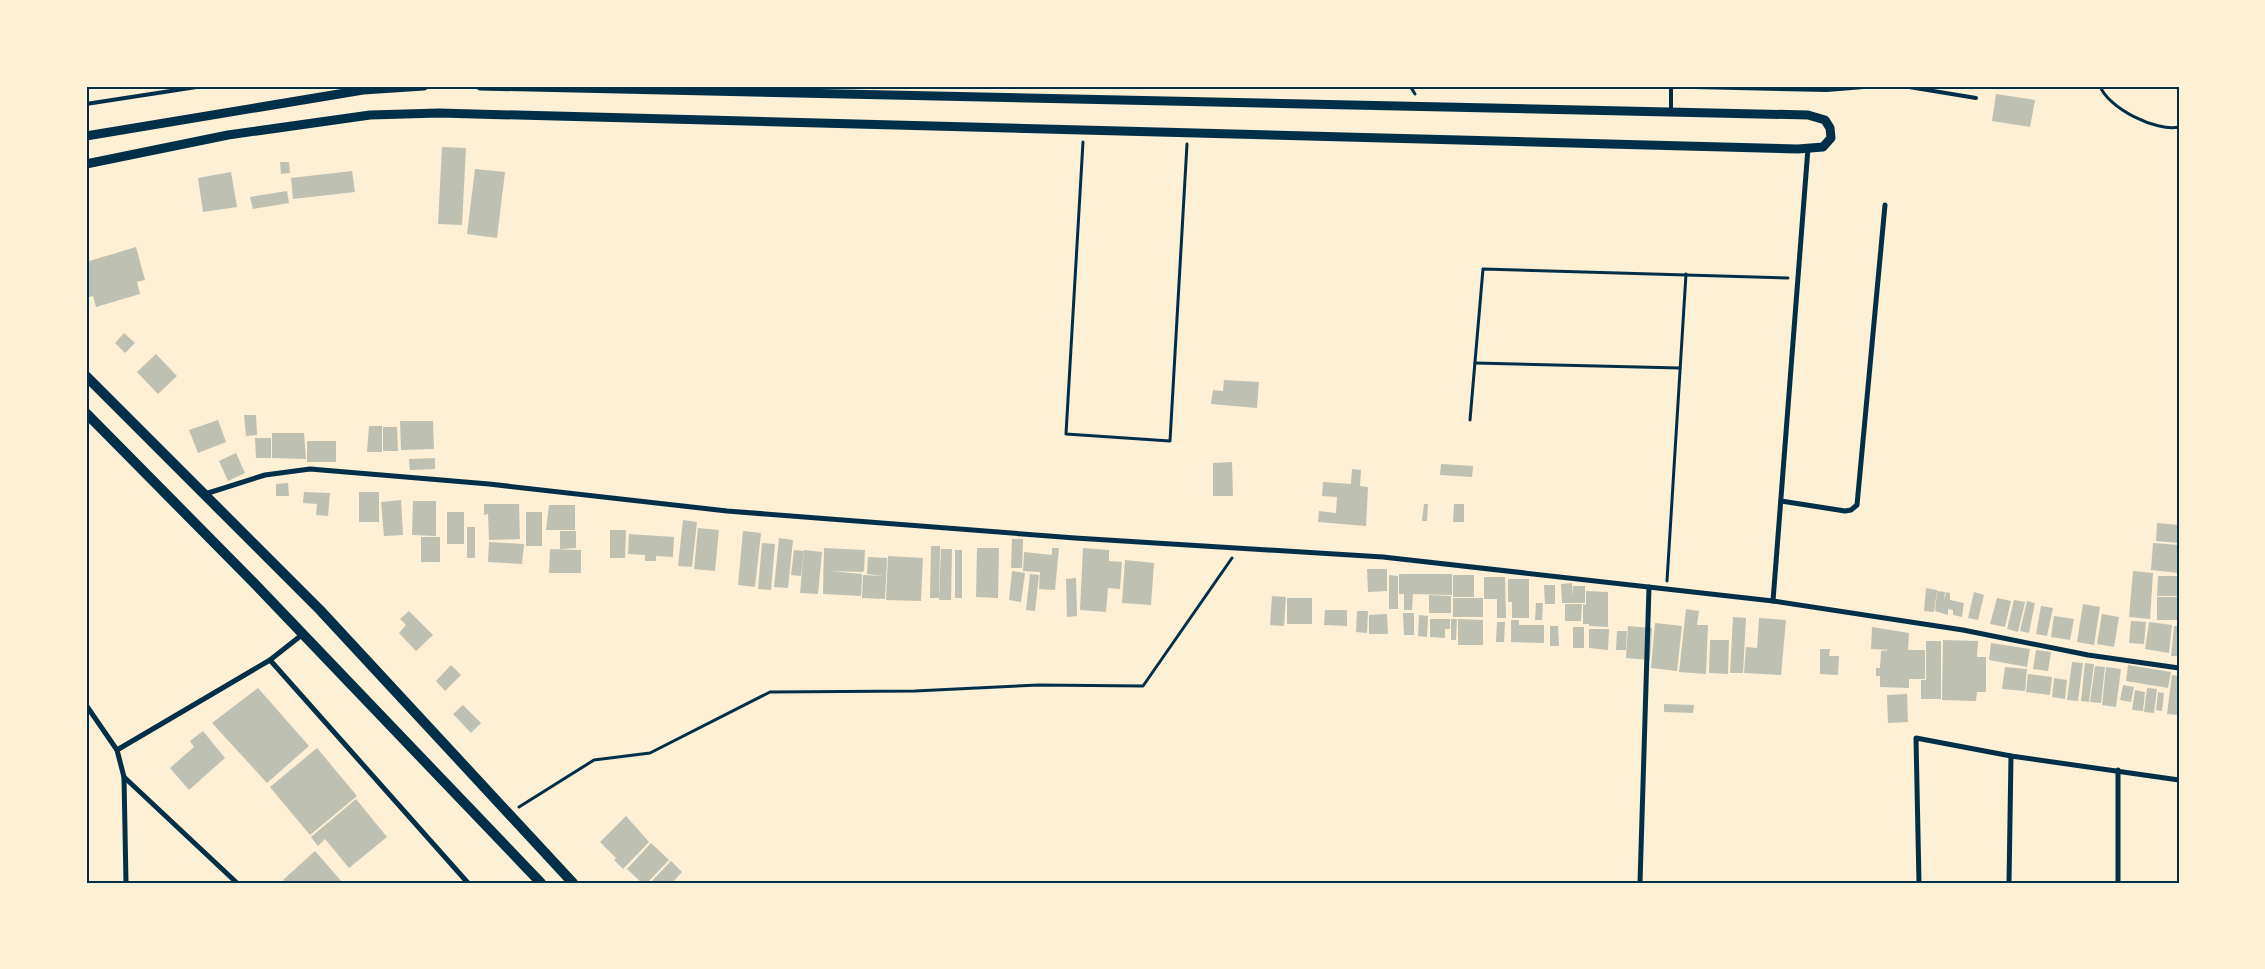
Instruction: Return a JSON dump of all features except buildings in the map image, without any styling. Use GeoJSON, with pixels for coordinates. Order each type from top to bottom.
{"type":"FeatureCollection","features":[{"type":"Feature","properties":{"kind":"main road"},"geometry":{"type":"LineString","coordinates":[[86,376],[327,618],[510,812],[573,883]]}},
{"type":"Feature","properties":{"kind":"main road"},"geometry":{"type":"LineString","coordinates":[[86,413],[541,883]]}},
{"type":"Feature","properties":{"kind":"street"},"geometry":{"type":"LineString","coordinates":[[86,136],[363,90],[424,86]]}},
{"type":"Feature","properties":{"kind":"street"},"geometry":{"type":"LineString","coordinates":[[86,164],[228,135],[370,115],[449,113],[1808,148],[1823,147],[1831,138],[1830,128],[1825,120],[1808,115],[480,86]]}},
{"type":"Feature","properties":{"kind":"street"},"geometry":{"type":"LineString","coordinates":[[1773,601],[1808,148]]}},
{"type":"Feature","properties":{"kind":"street"},"geometry":{"type":"LineString","coordinates":[[1781,501],[1845,510],[1851,510],[1857,506],[1885,205]]}},
{"type":"Feature","properties":{"kind":"street"},"geometry":{"type":"LineString","coordinates":[[205,494],[265,475],[310,469],[489,484],[737,512],[1075,538],[1383,557],[1773,601],[1962,630],[2088,654],[2179,668]]}},
{"type":"Feature","properties":{"kind":"street"},"geometry":{"type":"LineString","coordinates":[[1640,883],[1648,587]]}},
{"type":"Feature","properties":{"kind":"street"},"geometry":{"type":"LineString","coordinates":[[117,750],[270,660],[302,634]]}},
{"type":"Feature","properties":{"kind":"street"},"geometry":{"type":"LineString","coordinates":[[270,660],[468,883]]}},
{"type":"Feature","properties":{"kind":"street"},"geometry":{"type":"LineString","coordinates":[[86,705],[117,750],[124,777],[126,883]]}},
{"type":"Feature","properties":{"kind":"street"},"geometry":{"type":"LineString","coordinates":[[1919,883],[1916,738],[2011,756],[2179,780]]}},
{"type":"Feature","properties":{"kind":"street"},"geometry":{"type":"LineString","coordinates":[[2009,883],[2011,756]]}},
{"type":"Feature","properties":{"kind":"street"},"geometry":{"type":"LineString","coordinates":[[2118,770],[2118,883]]}},
{"type":"Feature","properties":{"kind":"street"},"geometry":{"type":"LineString","coordinates":[[124,777],[237,883]]}},
{"type":"Feature","properties":{"kind":"lane"},"geometry":{"type":"LineString","coordinates":[[86,104],[203,86]]}},
{"type":"Feature","properties":{"kind":"lane"},"geometry":{"type":"LineString","coordinates":[[1650,86],[1827,90],[1876,86]]}},
{"type":"Feature","properties":{"kind":"lane"},"geometry":{"type":"LineString","coordinates":[[1671,86],[1672,113]]}},
{"type":"Feature","properties":{"kind":"lane"},"geometry":{"type":"LineString","coordinates":[[1903,86],[1976,98]]}},
{"type":"Feature","properties":{"kind":"path"},"geometry":{"type":"LineString","coordinates":[[2100,86],[2103,93],[2133,117],[2171,129],[2179,127]]}},
{"type":"Feature","properties":{"kind":"path"},"geometry":{"type":"LineString","coordinates":[[1084,129],[1066,434],[1170,441],[1188,132]]}},
{"type":"Feature","properties":{"kind":"path"},"geometry":{"type":"LineString","coordinates":[[1470,420],[1483,269],[1798,278]]}},
{"type":"Feature","properties":{"kind":"path"},"geometry":{"type":"LineString","coordinates":[[1667,589],[1686,274]]}},
{"type":"Feature","properties":{"kind":"path"},"geometry":{"type":"LineString","coordinates":[[1475,363],[1680,368]]}},
{"type":"Feature","properties":{"kind":"path"},"geometry":{"type":"LineString","coordinates":[[510,812],[594,760],[650,753],[770,692],[914,691],[1038,685],[1143,686],[1239,548]]}}]}
